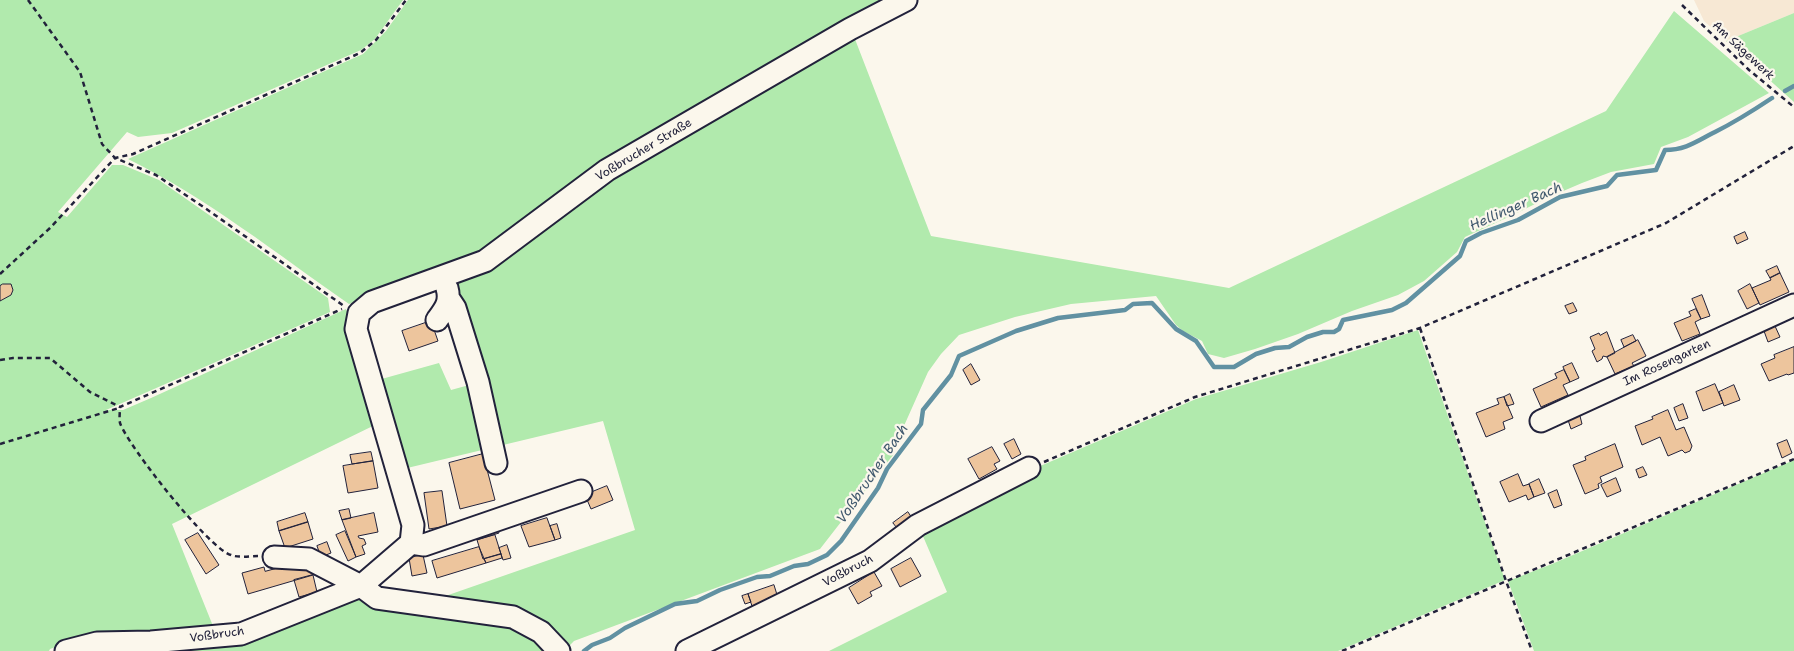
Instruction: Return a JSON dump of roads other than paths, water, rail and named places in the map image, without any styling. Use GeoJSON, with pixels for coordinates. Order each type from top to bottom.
{"type":"FeatureCollection","features":[{"type":"Feature","properties":{"kind":"street","name":"Voßbrucher Straße"},"geometry":{"type":"LineString","coordinates":[[411,543],[413,525],[356,330],[359,313],[372,302],[486,261],[607,170],[850,29],[906,0]]}},
{"type":"Feature","properties":{"kind":"street"},"geometry":{"type":"LineString","coordinates":[[443,276],[449,299],[455,308],[478,382],[496,463]]}},
{"type":"Feature","properties":{"kind":"street"},"geometry":{"type":"LineString","coordinates":[[438,320],[449,299]]}},
{"type":"Feature","properties":{"kind":"street","name":"Im Rosengarten"},"geometry":{"type":"LineString","coordinates":[[1540,421],[1794,305]]}},
{"type":"Feature","properties":{"kind":"street","name":"Voßbruch"},"geometry":{"type":"LineString","coordinates":[[687,651],[870,561],[918,525],[1030,468]]}},
{"type":"Feature","properties":{"kind":"street"},"geometry":{"type":"LineString","coordinates":[[411,543],[424,545],[581,491]]}},
{"type":"Feature","properties":{"kind":"street","name":"Voßbruch"},"geometry":{"type":"LineString","coordinates":[[66,651],[97,643],[151,642],[241,634],[361,586],[411,543]]}},
{"type":"Feature","properties":{"kind":"street"},"geometry":{"type":"LineString","coordinates":[[274,557],[309,559],[361,586],[377,598],[513,617],[541,632],[559,651]]}},
{"type":"Feature","properties":{"kind":"waterway","name":"Hellinger Bach"},"geometry":{"type":"LineString","coordinates":[[1785,91],[1794,86]]}},
{"type":"Feature","properties":{"kind":"waterway","name":"Voßbrucher Bach"},"geometry":{"type":"LineString","coordinates":[[584,651],[592,645],[610,638],[625,628],[675,604],[697,601],[720,590],[757,577],[770,576],[794,566],[808,564],[827,555],[841,541],[878,488],[887,469],[921,424],[923,410],[951,375],[959,356],[1016,331],[1058,318],[1125,310],[1133,304],[1152,303],[1176,329],[1196,341],[1214,367],[1234,367],[1256,354],[1275,348],[1289,347],[1307,337],[1323,332],[1334,332],[1339,329],[1343,320],[1392,310],[1406,303],[1460,256],[1466,241],[1481,233],[1518,220],[1560,197],[1607,186],[1617,175],[1656,170],[1665,150],[1685,147],[1697,142],[1772,98]]}}]}
